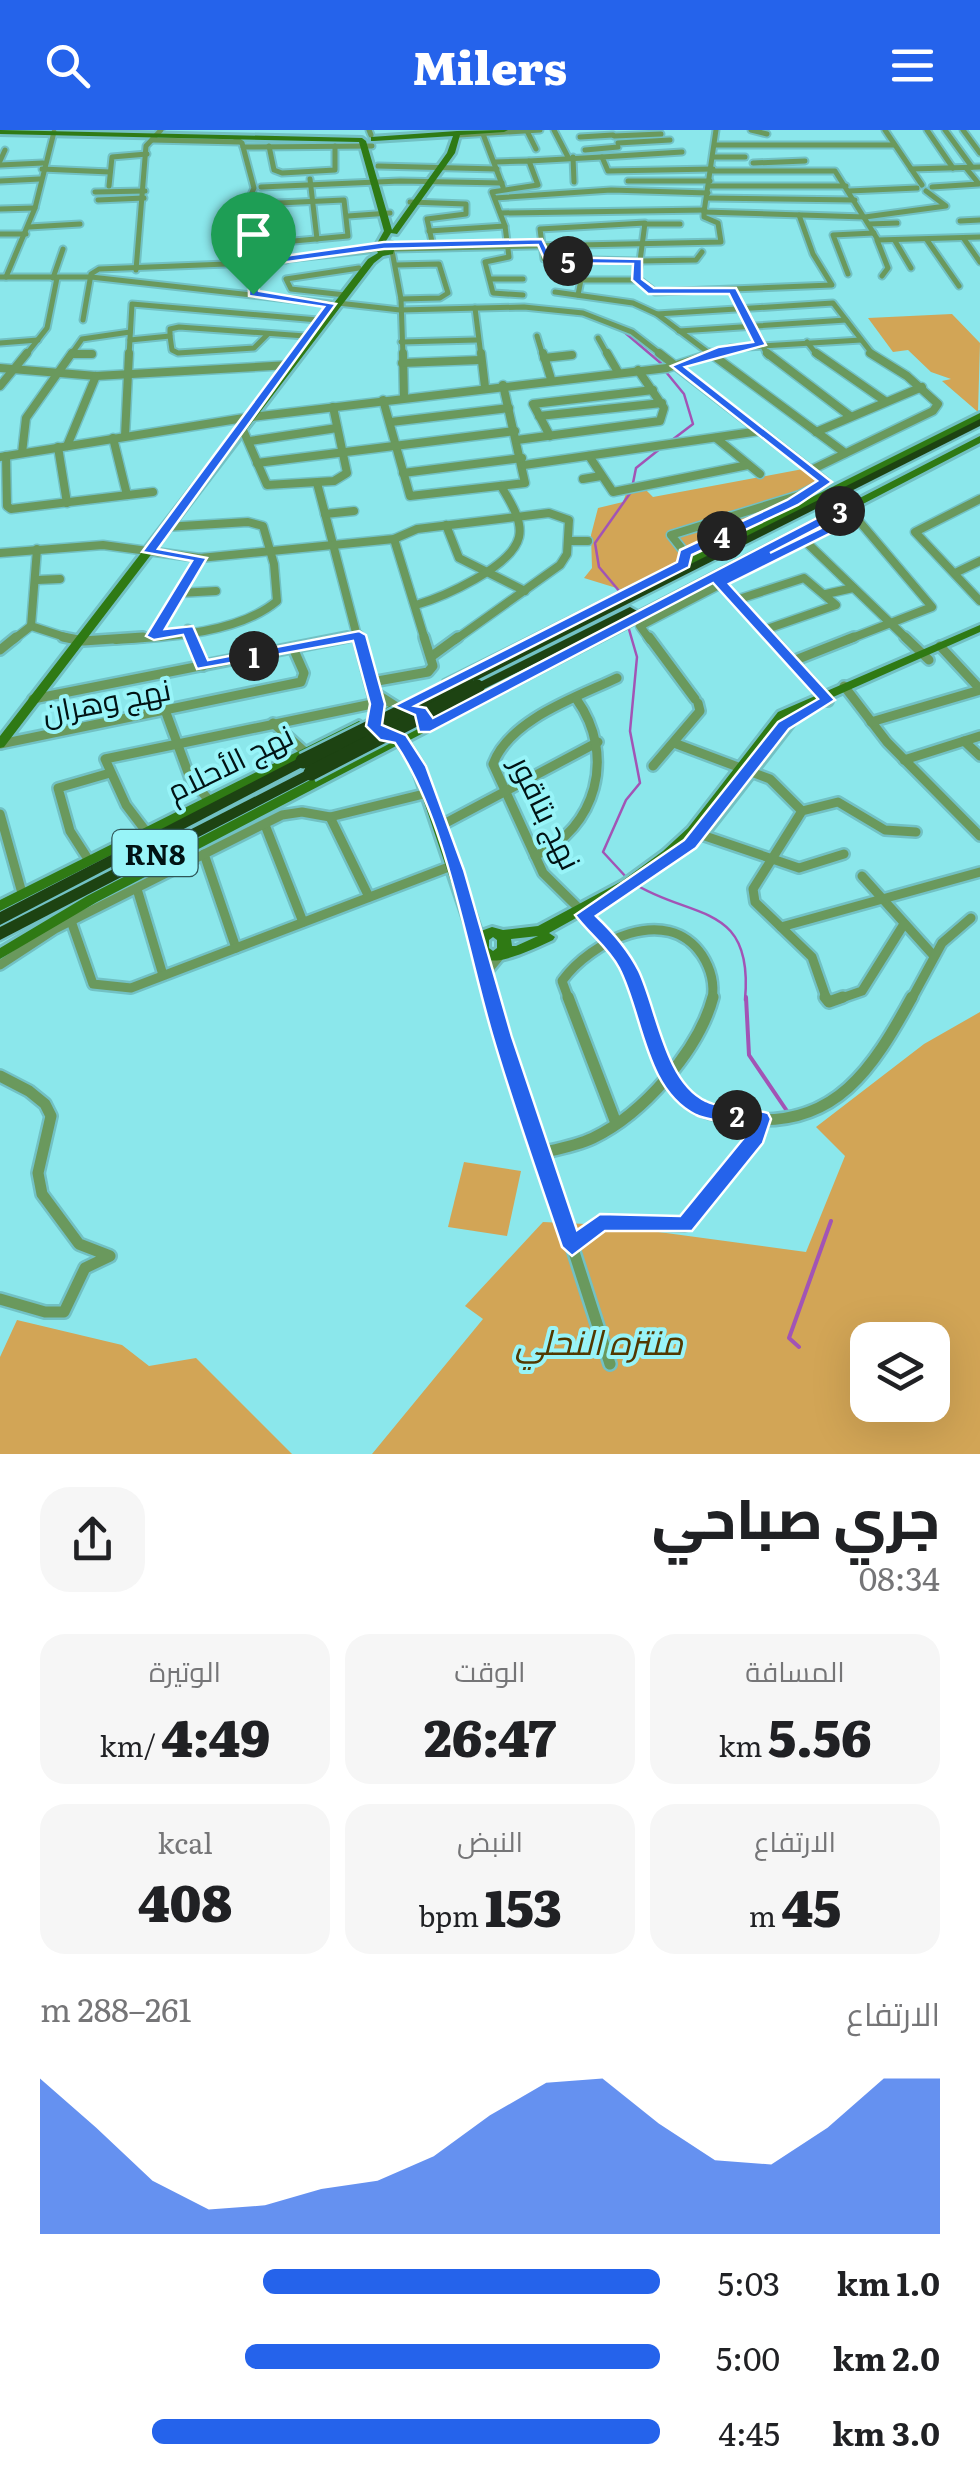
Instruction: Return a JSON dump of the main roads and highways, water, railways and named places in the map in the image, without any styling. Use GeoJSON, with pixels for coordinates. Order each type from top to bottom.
{"type":"FeatureCollection","features":[{"type":"Feature","properties":{"kind":"highway","name":"RN8"},"geometry":{"type":"LineString","coordinates":[[472,684],[980,419]]}},
{"type":"Feature","properties":{"kind":"highway","name":"RN8"},"geometry":{"type":"LineString","coordinates":[[860,476],[960,432]]}},
{"type":"Feature","properties":{"kind":"highway","name":"RN8"},"geometry":{"type":"LineString","coordinates":[[0,920],[306,762],[980,437]]}},
{"type":"Feature","properties":{"kind":"highway","name":"RN8"},"geometry":{"type":"LineString","coordinates":[[0,935],[306,762]]}},
{"type":"Feature","properties":{"kind":"highway","name":"RN8"},"geometry":{"type":"LineString","coordinates":[[0,935],[167,858]]}},
{"type":"Feature","properties":{"kind":"waterway"},"geometry":{"type":"LineString","coordinates":[[562,313],[584,316]]}},
{"type":"Feature","properties":{"kind":"waterway"},"geometry":{"type":"LineString","coordinates":[[623,331],[663,365]]}},
{"type":"Feature","properties":{"kind":"waterway"},"geometry":{"type":"LineString","coordinates":[[666,372],[684,394],[693,424],[672,440]]}},
{"type":"Feature","properties":{"kind":"waterway"},"geometry":{"type":"LineString","coordinates":[[633,483],[636,468],[661,448]]}},
{"type":"Feature","properties":{"kind":"waterway"},"geometry":{"type":"LineString","coordinates":[[620,592],[599,567],[595,543],[631,492]]}},
{"type":"Feature","properties":{"kind":"waterway"},"geometry":{"type":"LineString","coordinates":[[627,878],[603,852],[626,800],[640,783],[630,731],[637,657],[628,626]]}},
{"type":"Feature","properties":{"kind":"waterway"},"geometry":{"type":"LineString","coordinates":[[633,883],[714,918],[729,929],[739,945],[745,968],[745,1000]]}},
{"type":"Feature","properties":{"kind":"waterway"},"geometry":{"type":"LineString","coordinates":[[746,997],[749,1055],[787,1111]]}},
{"type":"Feature","properties":{"kind":"waterway"},"geometry":{"type":"LineString","coordinates":[[799,1347],[789,1338],[831,1221]]}},
{"type":"Feature","properties":{"kind":"park label","name":"منتزه النحلي"},"geometry":{"type":"Point","coordinates":[599,1340]}}]}
